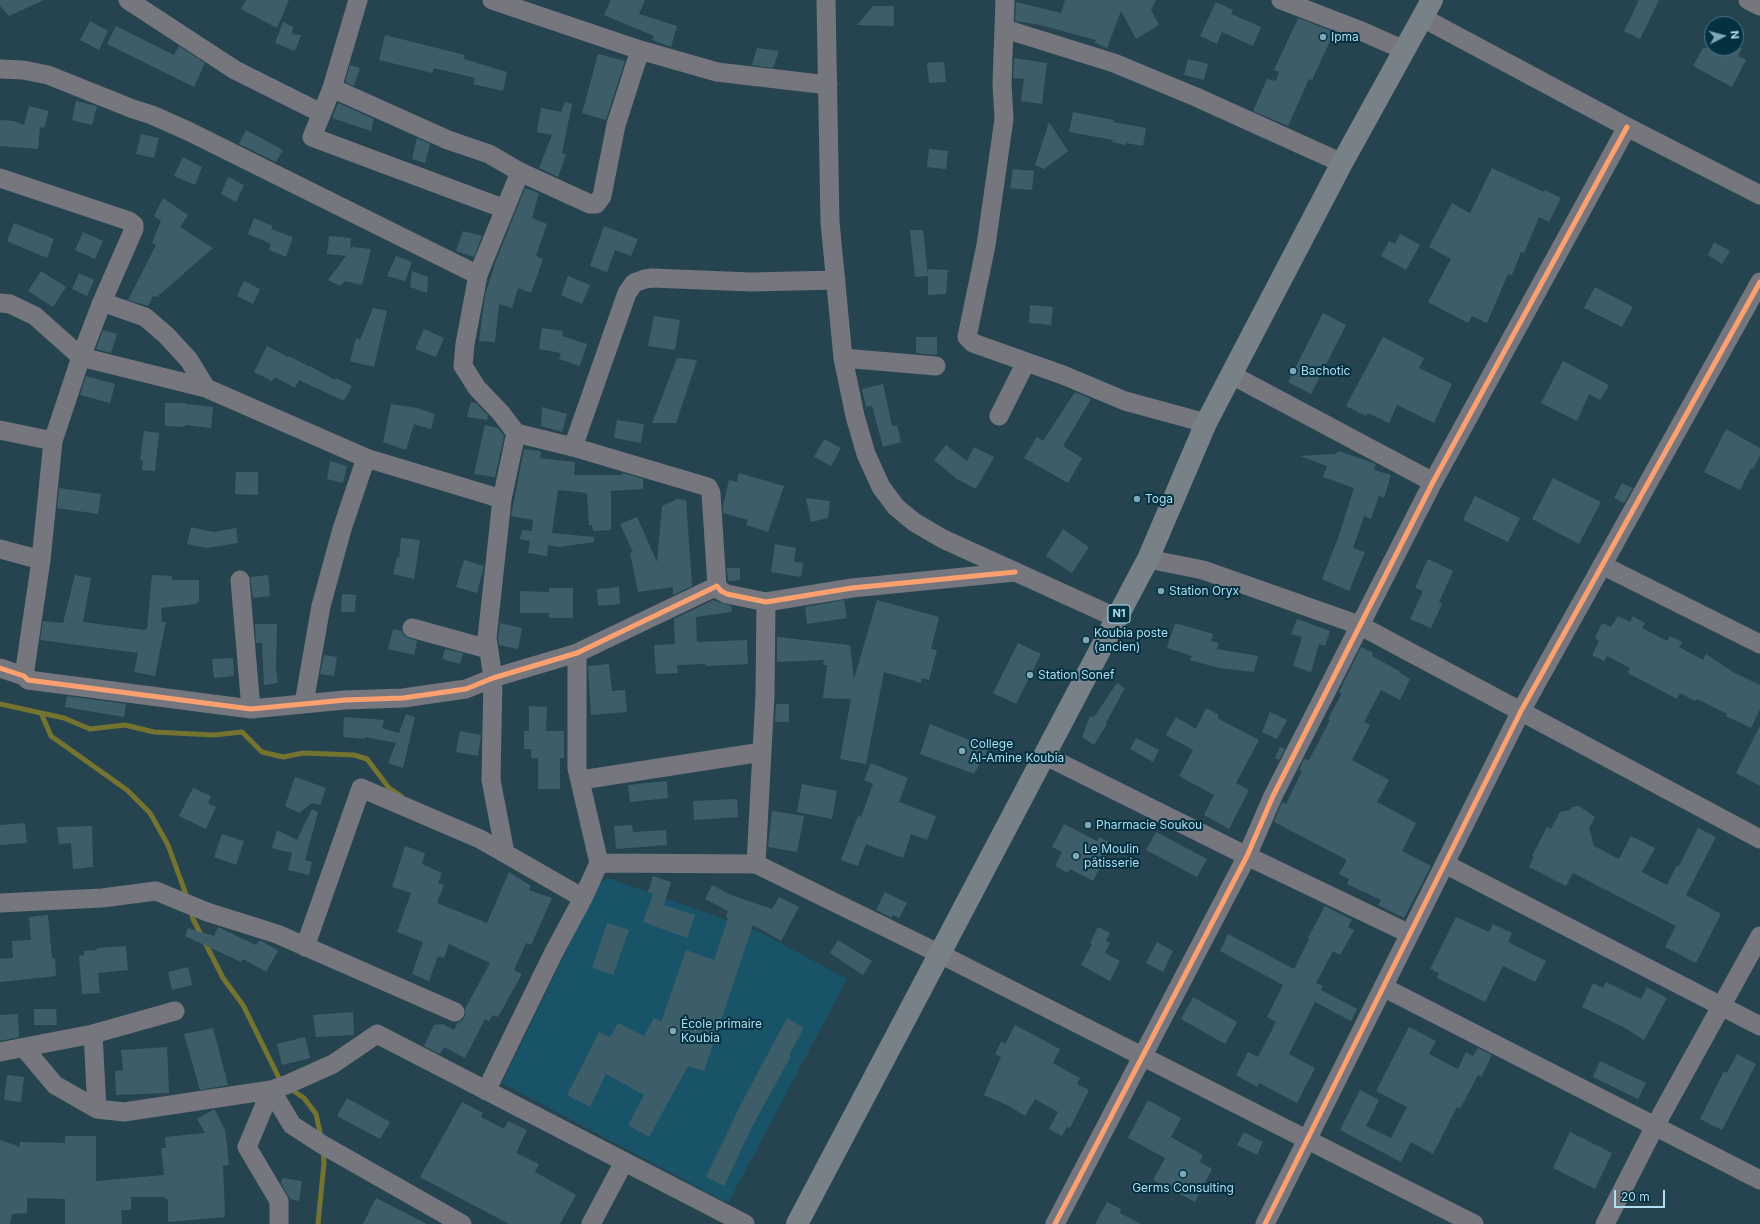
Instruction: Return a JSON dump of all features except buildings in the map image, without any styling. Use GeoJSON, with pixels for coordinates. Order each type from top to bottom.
{"type":"FeatureCollection","features":[{"type":"Feature","properties":{"kind":"main road","name":"N1"},"geometry":{"type":"LineString","coordinates":[[797,1224],[938,953],[1148,559],[1206,423],[1342,163],[1427,9]]}},
{"type":"Feature","properties":{"kind":"street"},"geometry":{"type":"LineString","coordinates":[[128,0],[235,70],[321,112]]}},
{"type":"Feature","properties":{"kind":"street"},"geometry":{"type":"LineString","coordinates":[[358,0],[332,88],[312,137],[505,209]]}},
{"type":"Feature","properties":{"kind":"street"},"geometry":{"type":"LineString","coordinates":[[492,0],[640,50],[717,72],[828,85]]}},
{"type":"Feature","properties":{"kind":"street"},"geometry":{"type":"LineString","coordinates":[[826,0],[830,222],[843,358],[855,416],[866,454],[880,487],[896,507],[914,522],[943,539],[1117,618]]}},
{"type":"Feature","properties":{"kind":"street"},"geometry":{"type":"LineString","coordinates":[[1005,0],[1002,83],[1004,119],[986,245],[967,337],[973,343],[1125,401],[1206,423]]}},
{"type":"Feature","properties":{"kind":"street"},"geometry":{"type":"LineString","coordinates":[[1281,0],[1359,30],[1404,50]]}},
{"type":"Feature","properties":{"kind":"street"},"geometry":{"type":"LineString","coordinates":[[1748,0],[1760,6]]}},
{"type":"Feature","properties":{"kind":"street"},"geometry":{"type":"LineString","coordinates":[[1427,9],[1627,127],[1760,196]]}},
{"type":"Feature","properties":{"kind":"street"},"geometry":{"type":"LineString","coordinates":[[1005,29],[1114,63],[1196,97],[1342,163]]}},
{"type":"Feature","properties":{"kind":"street"},"geometry":{"type":"LineString","coordinates":[[332,88],[448,140],[489,154],[520,172],[590,204],[596,204],[602,196],[616,125],[640,50]]}},
{"type":"Feature","properties":{"kind":"street"},"geometry":{"type":"LineString","coordinates":[[0,69],[23,70],[48,74],[133,109],[152,115],[188,131],[478,275]]}},
{"type":"Feature","properties":{"kind":"street"},"geometry":{"type":"LineString","coordinates":[[1055,1224],[1247,856],[1273,796],[1433,482],[1627,127]]}},
{"type":"Feature","properties":{"kind":"street"},"geometry":{"type":"LineString","coordinates":[[520,172],[478,275],[465,344],[463,366],[477,388],[501,413],[516,433],[573,447],[708,487],[711,493],[716,586],[727,594],[766,602],[852,588],[1015,572]]}},
{"type":"Feature","properties":{"kind":"street"},"geometry":{"type":"LineString","coordinates":[[0,178],[132,223],[134,229],[102,302],[81,357],[53,441],[41,560],[24,676]]}},
{"type":"Feature","properties":{"kind":"street"},"geometry":{"type":"LineString","coordinates":[[573,447],[627,293],[634,283],[652,278],[750,282],[836,280]]}},
{"type":"Feature","properties":{"kind":"street"},"geometry":{"type":"LineString","coordinates":[[1265,1224],[1521,711],[1760,282]]}},
{"type":"Feature","properties":{"kind":"street"},"geometry":{"type":"LineString","coordinates":[[102,302],[145,318],[166,335],[189,360],[206,388]]}},
{"type":"Feature","properties":{"kind":"street"},"geometry":{"type":"LineString","coordinates":[[0,303],[10,304],[35,316],[81,357],[206,388],[366,458],[502,499]]}},
{"type":"Feature","properties":{"kind":"street"},"geometry":{"type":"LineString","coordinates":[[843,358],[936,366]]}},
{"type":"Feature","properties":{"kind":"street"},"geometry":{"type":"LineString","coordinates":[[999,416],[1026,362]]}},
{"type":"Feature","properties":{"kind":"street"},"geometry":{"type":"LineString","coordinates":[[1232,375],[1433,482]]}},
{"type":"Feature","properties":{"kind":"street"},"geometry":{"type":"LineString","coordinates":[[0,430],[53,441]]}},
{"type":"Feature","properties":{"kind":"street"},"geometry":{"type":"LineString","coordinates":[[505,853],[491,780],[493,678],[487,638],[502,499],[516,433]]}},
{"type":"Feature","properties":{"kind":"street"},"geometry":{"type":"LineString","coordinates":[[304,703],[321,606],[342,529],[366,458]]}},
{"type":"Feature","properties":{"kind":"street"},"geometry":{"type":"LineString","coordinates":[[0,549],[41,560]]}},
{"type":"Feature","properties":{"kind":"street"},"geometry":{"type":"LineString","coordinates":[[1148,559],[1203,570],[1359,625],[1760,839]]}},
{"type":"Feature","properties":{"kind":"street"},"geometry":{"type":"LineString","coordinates":[[1602,565],[1760,644]]}},
{"type":"Feature","properties":{"kind":"street"},"geometry":{"type":"LineString","coordinates":[[240,580],[252,709]]}},
{"type":"Feature","properties":{"kind":"street"},"geometry":{"type":"LineString","coordinates":[[0,668],[24,676],[28,680],[252,709],[304,703],[434,695],[466,689],[493,678],[577,653],[716,586]]}},
{"type":"Feature","properties":{"kind":"street"},"geometry":{"type":"LineString","coordinates":[[756,864],[765,695],[766,602]]}},
{"type":"Feature","properties":{"kind":"street"},"geometry":{"type":"LineString","coordinates":[[412,628],[488,649]]}},
{"type":"Feature","properties":{"kind":"street"},"geometry":{"type":"LineString","coordinates":[[486,1091],[554,952],[583,898],[599,863],[577,768],[577,653]]}},
{"type":"Feature","properties":{"kind":"street"},"geometry":{"type":"LineString","coordinates":[[581,780],[762,752]]}},
{"type":"Feature","properties":{"kind":"street"},"geometry":{"type":"LineString","coordinates":[[1044,755],[1247,856],[1410,934]]}},
{"type":"Feature","properties":{"kind":"street"},"geometry":{"type":"LineString","coordinates":[[305,947],[361,788],[480,839],[583,898]]}},
{"type":"Feature","properties":{"kind":"street"},"geometry":{"type":"LineString","coordinates":[[599,863],[756,864],[938,953],[1474,1224]]}},
{"type":"Feature","properties":{"kind":"street"},"geometry":{"type":"LineString","coordinates":[[1445,864],[1760,1026]]}},
{"type":"Feature","properties":{"kind":"street"},"geometry":{"type":"LineString","coordinates":[[0,903],[102,898],[156,891],[207,912],[277,934],[455,1012]]}},
{"type":"Feature","properties":{"kind":"street"},"geometry":{"type":"LineString","coordinates":[[1605,1224],[1655,1126],[1760,936]]}},
{"type":"Feature","properties":{"kind":"street"},"geometry":{"type":"LineString","coordinates":[[1383,988],[1760,1180]]}},
{"type":"Feature","properties":{"kind":"street"},"geometry":{"type":"LineString","coordinates":[[0,1052],[93,1034],[174,1011]]}},
{"type":"Feature","properties":{"kind":"street"},"geometry":{"type":"LineString","coordinates":[[93,1034],[97,1109]]}},
{"type":"Feature","properties":{"kind":"street"},"geometry":{"type":"LineString","coordinates":[[24,1048],[54,1084],[97,1109],[124,1112],[271,1090],[333,1064],[377,1034],[745,1224]]}},
{"type":"Feature","properties":{"kind":"street"},"geometry":{"type":"LineString","coordinates":[[271,1090],[247,1147],[279,1201],[279,1224]]}},
{"type":"Feature","properties":{"kind":"street"},"geometry":{"type":"LineString","coordinates":[[271,1090],[292,1125],[323,1145],[462,1224]]}},
{"type":"Feature","properties":{"kind":"street"},"geometry":{"type":"LineString","coordinates":[[591,1224],[624,1162]]}},
{"type":"Feature","properties":{"kind":"shaded area","name":"École primaire Koubia"},"geometry":{"type":"Polygon","coordinates":[[[608,878],[760,932],[847,979],[728,1203],[502,1083],[598,885],[608,878]]]}},
{"type":"Feature","properties":{"kind":"waterway"},"geometry":{"type":"LineString","coordinates":[[0,704],[41,713],[51,736],[127,790],[150,813],[168,845],[188,900]]}},
{"type":"Feature","properties":{"kind":"waterway"},"geometry":{"type":"LineString","coordinates":[[41,713],[64,718],[90,729],[125,725],[154,732],[214,735],[242,732],[262,752],[283,757],[303,753],[354,755],[367,759],[389,788],[401,796]]}},
{"type":"Feature","properties":{"kind":"waterway"},"geometry":{"type":"LineString","coordinates":[[191,911],[193,919],[223,978],[243,1005],[281,1082]]}},
{"type":"Feature","properties":{"kind":"waterway"},"geometry":{"type":"LineString","coordinates":[[289,1088],[304,1098],[316,1114],[321,1137]]}},
{"type":"Feature","properties":{"kind":"waterway"},"geometry":{"type":"LineString","coordinates":[[318,1224],[324,1163],[323,1149]]}},
{"type":"Feature","properties":{"kind":"cycle path"},"geometry":{"type":"LineString","coordinates":[[1055,1224],[1247,856],[1273,796],[1433,482],[1627,127]]}},
{"type":"Feature","properties":{"kind":"cycle path"},"geometry":{"type":"LineString","coordinates":[[1265,1224],[1521,711],[1760,282]]}},
{"type":"Feature","properties":{"kind":"cycle path"},"geometry":{"type":"LineString","coordinates":[[0,668],[24,676],[28,680],[251,709],[345,700],[403,698],[466,689],[493,678],[577,653],[717,586],[721,591],[727,594],[766,602],[852,588],[1015,572]]}},
{"type":"Feature","properties":{"kind":"place","name":"Ipma"},"geometry":{"type":"Point","coordinates":[1323,37]}},
{"type":"Feature","properties":{"kind":"place","name":"Bachotic"},"geometry":{"type":"Point","coordinates":[1293,371]}},
{"type":"Feature","properties":{"kind":"place","name":"Toga"},"geometry":{"type":"Point","coordinates":[1137,499]}},
{"type":"Feature","properties":{"kind":"place","name":"Station Oryx"},"geometry":{"type":"Point","coordinates":[1161,591]}},
{"type":"Feature","properties":{"kind":"place","name":"Koubia poste (ancien)"},"geometry":{"type":"Point","coordinates":[1086,640]}},
{"type":"Feature","properties":{"kind":"place","name":"Station Sonef"},"geometry":{"type":"Point","coordinates":[1030,675]}},
{"type":"Feature","properties":{"kind":"place","name":"College Al-Amine Koubia"},"geometry":{"type":"Point","coordinates":[962,751]}},
{"type":"Feature","properties":{"kind":"place","name":"Pharmacie Soukou"},"geometry":{"type":"Point","coordinates":[1088,825]}},
{"type":"Feature","properties":{"kind":"place","name":"Le Moulin pâtisserie"},"geometry":{"type":"Point","coordinates":[1076,856]}},
{"type":"Feature","properties":{"kind":"place","name":"École primaire Koubia"},"geometry":{"type":"Point","coordinates":[673,1031]}},
{"type":"Feature","properties":{"kind":"place","name":"Germs Consulting"},"geometry":{"type":"Point","coordinates":[1183,1174]}}]}
